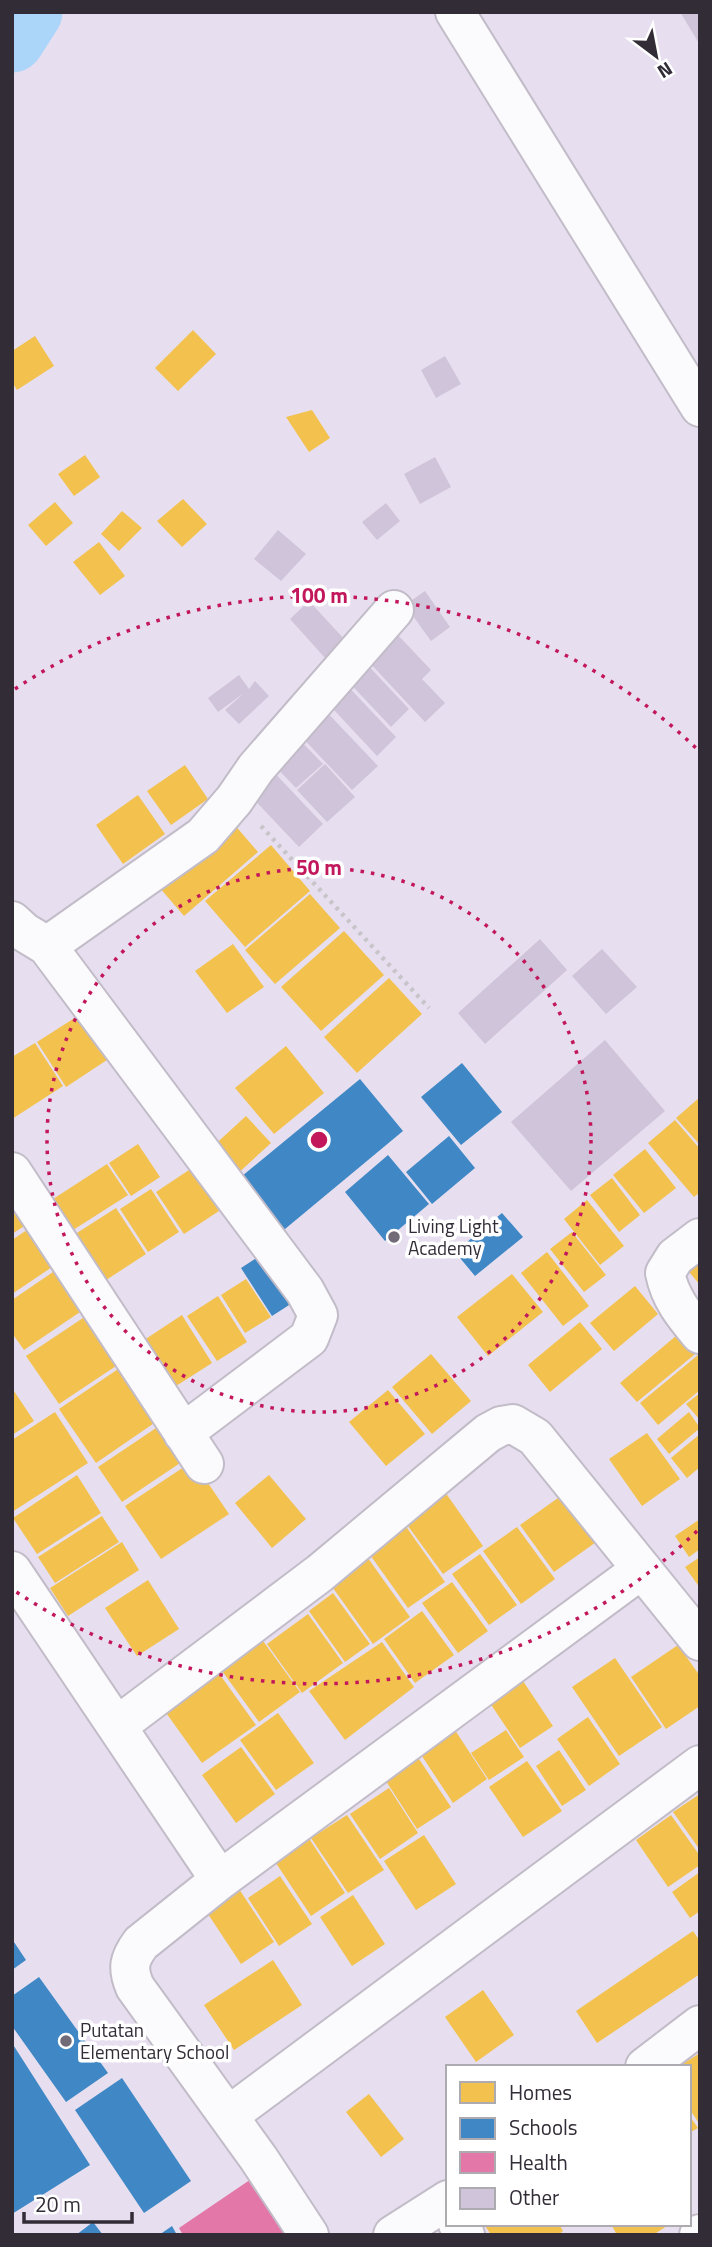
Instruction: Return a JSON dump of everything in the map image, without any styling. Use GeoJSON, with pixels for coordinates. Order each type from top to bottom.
{"type":"FeatureCollection","features":[{"type":"Feature","properties":{"kind":"street"},"geometry":{"type":"LineString","coordinates":[[455,12],[700,408]]}},
{"type":"Feature","properties":{"kind":"street"},"geometry":{"type":"LineString","coordinates":[[47,946],[203,836],[234,800],[256,768],[394,610]]}},
{"type":"Feature","properties":{"kind":"street"},"geometry":{"type":"LineString","coordinates":[[12,921],[47,946],[304,1291],[318,1315],[309,1338],[193,1449],[12,1172]]}},
{"type":"Feature","properties":{"kind":"street"},"geometry":{"type":"LineString","coordinates":[[700,1238],[676,1257],[665,1273],[668,1289],[677,1305],[700,1334]]}},
{"type":"Feature","properties":{"kind":"street"},"geometry":{"type":"LineString","coordinates":[[117,1726],[320,1573],[488,1433],[501,1426],[513,1424],[535,1437],[700,1641]]}},
{"type":"Feature","properties":{"kind":"street"},"geometry":{"type":"LineString","coordinates":[[309,2235],[135,1987],[128,1966],[132,1955],[141,1943],[220,1880],[642,1569]]}},
{"type":"Feature","properties":{"kind":"street"},"geometry":{"type":"LineString","coordinates":[[12,1571],[220,1880]]}},
{"type":"Feature","properties":{"kind":"street"},"geometry":{"type":"LineString","coordinates":[[228,2116],[700,1765]]}},
{"type":"Feature","properties":{"kind":"street"},"geometry":{"type":"LineString","coordinates":[[648,2065],[700,2025]]}},
{"type":"Feature","properties":{"kind":"street"},"geometry":{"type":"LineString","coordinates":[[393,2235],[446,2211]]}},
{"type":"Feature","properties":{"kind":"path"},"geometry":{"type":"LineString","coordinates":[[234,800],[295,861],[429,1008]]}},
{"type":"Feature","properties":{"kind":"building: Homes"},"geometry":{"type":"Polygon","coordinates":[[[193,330],[216,354],[178,391],[155,368],[193,330]]]}},
{"type":"Feature","properties":{"kind":"building: Homes"},"geometry":{"type":"Polygon","coordinates":[[[35,336],[54,366],[17,390],[12,382],[12,351],[35,336]]]}},
{"type":"Feature","properties":{"kind":"building: Homes"},"geometry":{"type":"Polygon","coordinates":[[[312,410],[330,438],[309,452],[286,417],[312,410]]]}},
{"type":"Feature","properties":{"kind":"building: Homes"},"geometry":{"type":"Polygon","coordinates":[[[85,455],[100,477],[74,496],[58,474],[85,455]]]}},
{"type":"Feature","properties":{"kind":"building: Homes"},"geometry":{"type":"Polygon","coordinates":[[[183,499],[207,524],[182,547],[157,521],[183,499]]]}},
{"type":"Feature","properties":{"kind":"building: Homes"},"geometry":{"type":"Polygon","coordinates":[[[55,502],[73,523],[46,546],[28,525],[55,502]]]}},
{"type":"Feature","properties":{"kind":"building: Homes"},"geometry":{"type":"Polygon","coordinates":[[[122,511],[142,528],[119,551],[101,534],[122,511]]]}},
{"type":"Feature","properties":{"kind":"building: Homes"},"geometry":{"type":"Polygon","coordinates":[[[99,542],[125,576],[100,595],[73,562],[99,542]]]}},
{"type":"Feature","properties":{"kind":"building: Homes"},"geometry":{"type":"Polygon","coordinates":[[[185,765],[208,799],[171,825],[147,791],[185,765]]]}},
{"type":"Feature","properties":{"kind":"building: Homes"},"geometry":{"type":"Polygon","coordinates":[[[138,795],[165,834],[123,864],[96,825],[138,795]]]}},
{"type":"Feature","properties":{"kind":"building: Homes"},"geometry":{"type":"Polygon","coordinates":[[[227,816],[258,852],[184,916],[153,880],[227,816]]]}},
{"type":"Feature","properties":{"kind":"building: Homes"},"geometry":{"type":"Polygon","coordinates":[[[271,845],[310,891],[245,947],[205,901],[271,845]]]}},
{"type":"Feature","properties":{"kind":"building: Homes"},"geometry":{"type":"Polygon","coordinates":[[[310,894],[340,928],[275,984],[245,950],[310,894]]]}},
{"type":"Feature","properties":{"kind":"building: Homes"},"geometry":{"type":"Polygon","coordinates":[[[344,931],[384,975],[321,1031],[281,987],[344,931]]]}},
{"type":"Feature","properties":{"kind":"building: Homes"},"geometry":{"type":"Polygon","coordinates":[[[233,944],[264,987],[227,1013],[195,971],[233,944]]]}},
{"type":"Feature","properties":{"kind":"building: Homes"},"geometry":{"type":"Polygon","coordinates":[[[389,978],[422,1014],[357,1073],[324,1037],[389,978]]]}},
{"type":"Feature","properties":{"kind":"building: Homes"},"geometry":{"type":"Polygon","coordinates":[[[84,1012],[113,1056],[66,1087],[37,1042],[84,1012]]]}},
{"type":"Feature","properties":{"kind":"building: Homes"},"geometry":{"type":"Polygon","coordinates":[[[35,1043],[63,1086],[12,1119],[12,1057],[35,1043]]]}},
{"type":"Feature","properties":{"kind":"building: Homes"},"geometry":{"type":"Polygon","coordinates":[[[286,1046],[324,1093],[274,1134],[235,1088],[286,1046]]]}},
{"type":"Feature","properties":{"kind":"building: Homes"},"geometry":{"type":"Polygon","coordinates":[[[700,1097],[700,1145],[676,1118],[700,1097]]]}},
{"type":"Feature","properties":{"kind":"building: Homes"},"geometry":{"type":"Polygon","coordinates":[[[246,1116],[271,1143],[234,1177],[209,1150],[246,1116]]]}},
{"type":"Feature","properties":{"kind":"building: Homes"},"geometry":{"type":"Polygon","coordinates":[[[675,1120],[700,1149],[700,1192],[694,1197],[648,1143],[675,1120]]]}},
{"type":"Feature","properties":{"kind":"building: Homes"},"geometry":{"type":"Polygon","coordinates":[[[138,1144],[160,1177],[131,1196],[109,1163],[138,1144]]]}},
{"type":"Feature","properties":{"kind":"building: Homes"},"geometry":{"type":"Polygon","coordinates":[[[645,1149],[676,1188],[644,1213],[613,1175],[645,1149]]]}},
{"type":"Feature","properties":{"kind":"building: Homes"},"geometry":{"type":"Polygon","coordinates":[[[107,1164],[128,1195],[70,1232],[50,1201],[107,1164]]]}},
{"type":"Feature","properties":{"kind":"building: Homes"},"geometry":{"type":"Polygon","coordinates":[[[192,1168],[219,1211],[184,1234],[156,1192],[192,1168]]]}},
{"type":"Feature","properties":{"kind":"building: Homes"},"geometry":{"type":"Polygon","coordinates":[[[612,1178],[640,1215],[619,1232],[590,1195],[612,1178]]]}},
{"type":"Feature","properties":{"kind":"building: Homes"},"geometry":{"type":"Polygon","coordinates":[[[12,1186],[35,1219],[12,1234],[12,1186]]]}},
{"type":"Feature","properties":{"kind":"building: Homes"},"geometry":{"type":"Polygon","coordinates":[[[151,1189],[179,1232],[148,1252],[120,1209],[151,1189]]]}},
{"type":"Feature","properties":{"kind":"building: Homes"},"geometry":{"type":"Polygon","coordinates":[[[587,1200],[624,1246],[600,1265],[564,1219],[587,1200]]]}},
{"type":"Feature","properties":{"kind":"building: Homes"},"geometry":{"type":"Polygon","coordinates":[[[116,1208],[146,1254],[100,1284],[69,1238],[116,1208]]]}},
{"type":"Feature","properties":{"kind":"building: Homes"},"geometry":{"type":"Polygon","coordinates":[[[36,1224],[61,1261],[12,1294],[12,1240],[36,1224]]]}},
{"type":"Feature","properties":{"kind":"building: Homes"},"geometry":{"type":"Polygon","coordinates":[[[572,1232],[606,1275],[584,1292],[550,1249],[572,1232]]]}},
{"type":"Feature","properties":{"kind":"building: Homes"},"geometry":{"type":"Polygon","coordinates":[[[700,1244],[700,1285],[680,1261],[700,1244]]]}},
{"type":"Feature","properties":{"kind":"building: Homes"},"geometry":{"type":"Polygon","coordinates":[[[547,1252],[589,1306],[563,1326],[521,1273],[547,1252]]]}},
{"type":"Feature","properties":{"kind":"building: Homes"},"geometry":{"type":"Polygon","coordinates":[[[53,1272],[80,1312],[24,1350],[12,1333],[12,1300],[53,1272]]]}},
{"type":"Feature","properties":{"kind":"building: Homes"},"geometry":{"type":"Polygon","coordinates":[[[512,1274],[543,1312],[488,1356],[457,1317],[512,1274]]]}},
{"type":"Feature","properties":{"kind":"building: Homes"},"geometry":{"type":"Polygon","coordinates":[[[246,1279],[271,1317],[245,1333],[221,1295],[246,1279]]]}},
{"type":"Feature","properties":{"kind":"building: Homes"},"geometry":{"type":"Polygon","coordinates":[[[635,1286],[658,1314],[614,1351],[590,1323],[635,1286]]]}},
{"type":"Feature","properties":{"kind":"building: Homes"},"geometry":{"type":"Polygon","coordinates":[[[218,1296],[247,1342],[217,1361],[187,1316],[218,1296]]]}},
{"type":"Feature","properties":{"kind":"building: Homes"},"geometry":{"type":"Polygon","coordinates":[[[95,1310],[128,1358],[59,1404],[26,1356],[95,1310]]]}},
{"type":"Feature","properties":{"kind":"building: Homes"},"geometry":{"type":"Polygon","coordinates":[[[182,1315],[212,1363],[165,1393],[135,1346],[182,1315]]]}},
{"type":"Feature","properties":{"kind":"building: Homes"},"geometry":{"type":"Polygon","coordinates":[[[580,1322],[602,1349],[550,1392],[528,1365],[580,1322]]]}},
{"type":"Feature","properties":{"kind":"building: Homes"},"geometry":{"type":"Polygon","coordinates":[[[689,1325],[700,1350],[637,1402],[620,1383],[689,1325]]]}},
{"type":"Feature","properties":{"kind":"building: Homes"},"geometry":{"type":"Polygon","coordinates":[[[431,1354],[471,1401],[432,1434],[392,1387],[431,1354]]]}},
{"type":"Feature","properties":{"kind":"building: Homes"},"geometry":{"type":"Polygon","coordinates":[[[698,1355],[700,1390],[658,1425],[640,1403],[698,1355]]]}},
{"type":"Feature","properties":{"kind":"building: Homes"},"geometry":{"type":"Polygon","coordinates":[[[127,1363],[163,1417],[96,1463],[59,1409],[127,1363]]]}},
{"type":"Feature","properties":{"kind":"building: Homes"},"geometry":{"type":"Polygon","coordinates":[[[12,1388],[34,1421],[12,1435],[12,1388]]]}},
{"type":"Feature","properties":{"kind":"building: Homes"},"geometry":{"type":"Polygon","coordinates":[[[388,1390],[425,1434],[386,1466],[349,1422],[388,1390]]]}},
{"type":"Feature","properties":{"kind":"building: Homes"},"geometry":{"type":"Polygon","coordinates":[[[700,1393],[700,1420],[686,1404],[700,1393]]]}},
{"type":"Feature","properties":{"kind":"building: Homes"},"geometry":{"type":"Polygon","coordinates":[[[55,1412],[88,1463],[12,1512],[12,1440],[55,1412]]]}},
{"type":"Feature","properties":{"kind":"building: Homes"},"geometry":{"type":"Polygon","coordinates":[[[689,1412],[700,1428],[669,1454],[657,1439],[689,1412]]]}},
{"type":"Feature","properties":{"kind":"building: Homes"},"geometry":{"type":"Polygon","coordinates":[[[165,1422],[189,1457],[122,1502],[98,1467],[165,1422]]]}},
{"type":"Feature","properties":{"kind":"building: Homes"},"geometry":{"type":"Polygon","coordinates":[[[647,1433],[680,1479],[642,1506],[609,1459],[647,1433]]]}},
{"type":"Feature","properties":{"kind":"building: Homes"},"geometry":{"type":"Polygon","coordinates":[[[700,1434],[700,1467],[687,1478],[671,1458],[700,1434]]]}},
{"type":"Feature","properties":{"kind":"building: Homes"},"geometry":{"type":"Polygon","coordinates":[[[193,1461],[229,1514],[161,1559],[125,1506],[193,1461]]]}},
{"type":"Feature","properties":{"kind":"building: Homes"},"geometry":{"type":"Polygon","coordinates":[[[77,1475],[101,1513],[37,1554],[13,1518],[77,1475]]]}},
{"type":"Feature","properties":{"kind":"building: Homes"},"geometry":{"type":"Polygon","coordinates":[[[269,1475],[306,1519],[272,1548],[235,1503],[269,1475]]]}},
{"type":"Feature","properties":{"kind":"building: Homes"},"geometry":{"type":"Polygon","coordinates":[[[572,1488],[606,1535],[554,1572],[520,1525],[572,1488]]]}},
{"type":"Feature","properties":{"kind":"building: Homes"},"geometry":{"type":"Polygon","coordinates":[[[445,1492],[483,1546],[443,1574],[405,1522],[445,1492]]]}},
{"type":"Feature","properties":{"kind":"building: Homes"},"geometry":{"type":"Polygon","coordinates":[[[102,1516],[119,1542],[55,1583],[38,1557],[102,1516]]]}},
{"type":"Feature","properties":{"kind":"building: Homes"},"geometry":{"type":"Polygon","coordinates":[[[400,1518],[445,1582],[408,1608],[363,1545],[400,1518]]]}},
{"type":"Feature","properties":{"kind":"building: Homes"},"geometry":{"type":"Polygon","coordinates":[[[700,1519],[700,1549],[689,1557],[675,1536],[700,1519]]]}},
{"type":"Feature","properties":{"kind":"building: Homes"},"geometry":{"type":"Polygon","coordinates":[[[517,1527],[555,1579],[521,1604],[483,1551],[517,1527]]]}},
{"type":"Feature","properties":{"kind":"building: Homes"},"geometry":{"type":"Polygon","coordinates":[[[122,1542],[139,1570],[68,1616],[50,1588],[122,1542]]]}},
{"type":"Feature","properties":{"kind":"building: Homes"},"geometry":{"type":"Polygon","coordinates":[[[365,1554],[410,1617],[373,1644],[328,1581],[365,1554]]]}},
{"type":"Feature","properties":{"kind":"building: Homes"},"geometry":{"type":"Polygon","coordinates":[[[480,1554],[517,1605],[489,1625],[452,1574],[480,1554]]]}},
{"type":"Feature","properties":{"kind":"building: Homes"},"geometry":{"type":"Polygon","coordinates":[[[700,1557],[700,1588],[685,1567],[700,1557]]]}},
{"type":"Feature","properties":{"kind":"building: Homes"},"geometry":{"type":"Polygon","coordinates":[[[148,1580],[179,1629],[137,1656],[105,1608],[148,1580]]]}},
{"type":"Feature","properties":{"kind":"building: Homes"},"geometry":{"type":"Polygon","coordinates":[[[452,1582],[488,1631],[458,1653],[422,1603],[452,1582]]]}},
{"type":"Feature","properties":{"kind":"building: Homes"},"geometry":{"type":"Polygon","coordinates":[[[333,1593],[370,1644],[345,1662],[309,1611],[333,1593]]]}},
{"type":"Feature","properties":{"kind":"building: Homes"},"geometry":{"type":"Polygon","coordinates":[[[422,1611],[454,1655],[415,1683],[384,1639],[422,1611]]]}},
{"type":"Feature","properties":{"kind":"building: Homes"},"geometry":{"type":"Polygon","coordinates":[[[308,1614],[343,1663],[302,1693],[267,1644],[308,1614]]]}},
{"type":"Feature","properties":{"kind":"building: Homes"},"geometry":{"type":"Polygon","coordinates":[[[258,1634],[300,1692],[259,1722],[217,1664],[258,1634]]]}},
{"type":"Feature","properties":{"kind":"building: Homes"},"geometry":{"type":"Polygon","coordinates":[[[382,1642],[414,1687],[345,1740],[309,1691],[382,1642]]]}},
{"type":"Feature","properties":{"kind":"building: Homes"},"geometry":{"type":"Polygon","coordinates":[[[678,1645],[700,1676],[700,1706],[666,1729],[631,1677],[678,1645]]]}},
{"type":"Feature","properties":{"kind":"building: Homes"},"geometry":{"type":"Polygon","coordinates":[[[615,1658],[662,1727],[619,1756],[572,1687],[615,1658]]]}},
{"type":"Feature","properties":{"kind":"building: Homes"},"geometry":{"type":"Polygon","coordinates":[[[218,1672],[256,1725],[202,1763],[164,1710],[218,1672]]]}},
{"type":"Feature","properties":{"kind":"building: Homes"},"geometry":{"type":"Polygon","coordinates":[[[517,1672],[553,1726],[520,1748],[484,1694],[517,1672]]]}},
{"type":"Feature","properties":{"kind":"building: Homes"},"geometry":{"type":"Polygon","coordinates":[[[278,1713],[314,1763],[276,1790],[240,1740],[278,1713]]]}},
{"type":"Feature","properties":{"kind":"building: Homes"},"geometry":{"type":"Polygon","coordinates":[[[588,1717],[620,1764],[589,1786],[557,1739],[588,1717]]]}},
{"type":"Feature","properties":{"kind":"building: Homes"},"geometry":{"type":"Polygon","coordinates":[[[449,1721],[487,1779],[453,1803],[414,1744],[449,1721]]]}},
{"type":"Feature","properties":{"kind":"building: Homes"},"geometry":{"type":"Polygon","coordinates":[[[506,1730],[524,1757],[489,1780],[471,1753],[506,1730]]]}},
{"type":"Feature","properties":{"kind":"building: Homes"},"geometry":{"type":"Polygon","coordinates":[[[241,1747],[275,1794],[236,1823],[202,1775],[241,1747]]]}},
{"type":"Feature","properties":{"kind":"building: Homes"},"geometry":{"type":"Polygon","coordinates":[[[559,1750],[586,1790],[562,1806],[536,1766],[559,1750]]]}},
{"type":"Feature","properties":{"kind":"building: Homes"},"geometry":{"type":"Polygon","coordinates":[[[417,1756],[451,1807],[417,1829],[384,1778],[417,1756]]]}},
{"type":"Feature","properties":{"kind":"building: Homes"},"geometry":{"type":"Polygon","coordinates":[[[527,1761],[562,1811],[523,1837],[489,1787],[527,1761]]]}},
{"type":"Feature","properties":{"kind":"building: Homes"},"geometry":{"type":"Polygon","coordinates":[[[389,1788],[418,1833],[380,1859],[350,1814],[389,1788]]]}},
{"type":"Feature","properties":{"kind":"building: Homes"},"geometry":{"type":"Polygon","coordinates":[[[700,1794],[700,1850],[673,1812],[700,1794]]]}},
{"type":"Feature","properties":{"kind":"building: Homes"},"geometry":{"type":"Polygon","coordinates":[[[347,1815],[384,1870],[348,1893],[311,1838],[347,1815]]]}},
{"type":"Feature","properties":{"kind":"building: Homes"},"geometry":{"type":"Polygon","coordinates":[[[671,1815],[700,1856],[700,1865],[668,1887],[636,1840],[671,1815]]]}},
{"type":"Feature","properties":{"kind":"building: Homes"},"geometry":{"type":"Polygon","coordinates":[[[424,1835],[456,1884],[416,1910],[384,1861],[424,1835]]]}},
{"type":"Feature","properties":{"kind":"building: Homes"},"geometry":{"type":"Polygon","coordinates":[[[308,1837],[345,1893],[311,1916],[274,1860],[308,1837]]]}},
{"type":"Feature","properties":{"kind":"building: Homes"},"geometry":{"type":"Polygon","coordinates":[[[700,1872],[700,1911],[690,1918],[672,1892],[700,1872]]]}},
{"type":"Feature","properties":{"kind":"building: Homes"},"geometry":{"type":"Polygon","coordinates":[[[280,1876],[312,1924],[279,1946],[248,1898],[280,1876]]]}},
{"type":"Feature","properties":{"kind":"building: Homes"},"geometry":{"type":"Polygon","coordinates":[[[237,1886],[274,1942],[241,1964],[204,1908],[237,1886]]]}},
{"type":"Feature","properties":{"kind":"building: Homes"},"geometry":{"type":"Polygon","coordinates":[[[353,1895],[385,1944],[352,1966],[320,1917],[353,1895]]]}},
{"type":"Feature","properties":{"kind":"building: Homes"},"geometry":{"type":"Polygon","coordinates":[[[693,1931],[700,1941],[700,1974],[597,2043],[576,2011],[693,1931]]]}},
{"type":"Feature","properties":{"kind":"building: Homes"},"geometry":{"type":"Polygon","coordinates":[[[273,1960],[302,2005],[234,2050],[204,2005],[273,1960]]]}},
{"type":"Feature","properties":{"kind":"building: Homes"},"geometry":{"type":"Polygon","coordinates":[[[483,1990],[514,2035],[476,2062],[445,2017],[483,1990]]]}},
{"type":"Feature","properties":{"kind":"building: Homes"},"geometry":{"type":"Polygon","coordinates":[[[700,2053],[700,2125],[691,2111],[691,2065],[681,2065],[700,2053]]]}},
{"type":"Feature","properties":{"kind":"building: Homes"},"geometry":{"type":"Polygon","coordinates":[[[369,2094],[404,2139],[381,2157],[346,2112],[369,2094]]]}},
{"type":"Feature","properties":{"kind":"building: Homes"},"geometry":{"type":"Polygon","coordinates":[[[691,2118],[698,2128],[691,2132],[691,2118]]]}},
{"type":"Feature","properties":{"kind":"building: Homes"},"geometry":{"type":"Polygon","coordinates":[[[485,2226],[560,2226],[563,2231],[558,2235],[491,2235],[485,2226]]]}},
{"type":"Feature","properties":{"kind":"building: Homes"},"geometry":{"type":"Polygon","coordinates":[[[612,2226],[667,2226],[653,2235],[617,2235],[612,2226]]]}},
{"type":"Feature","properties":{"kind":"building: Schools"},"geometry":{"type":"Polygon","coordinates":[[[462,1063],[502,1112],[461,1145],[421,1097],[462,1063]]]}},
{"type":"Feature","properties":{"kind":"building: Schools"},"geometry":{"type":"Polygon","coordinates":[[[360,1079],[403,1131],[279,1234],[236,1181],[360,1079]]]}},
{"type":"Feature","properties":{"kind":"building: Schools"},"geometry":{"type":"Polygon","coordinates":[[[449,1136],[475,1168],[432,1204],[406,1172],[449,1136]]]}},
{"type":"Feature","properties":{"kind":"building: Schools"},"geometry":{"type":"Polygon","coordinates":[[[388,1155],[429,1204],[385,1241],[345,1192],[388,1155]]]}},
{"type":"Feature","properties":{"kind":"building: Schools"},"geometry":{"type":"Polygon","coordinates":[[[502,1213],[523,1237],[475,1276],[455,1252],[502,1213]]]}},
{"type":"Feature","properties":{"kind":"building: Schools"},"geometry":{"type":"Polygon","coordinates":[[[269,1250],[300,1298],[272,1316],[241,1268],[269,1250]]]}},
{"type":"Feature","properties":{"kind":"building: Schools"},"geometry":{"type":"Polygon","coordinates":[[[12,1939],[26,1960],[12,1970],[12,1939]]]}},
{"type":"Feature","properties":{"kind":"building: Schools"},"geometry":{"type":"Polygon","coordinates":[[[39,1977],[108,2073],[66,2102],[12,2026],[12,1996],[39,1977]]]}},
{"type":"Feature","properties":{"kind":"building: Schools"},"geometry":{"type":"Polygon","coordinates":[[[12,2043],[90,2165],[12,2214],[12,2043]]]}},
{"type":"Feature","properties":{"kind":"building: Schools"},"geometry":{"type":"Polygon","coordinates":[[[122,2078],[191,2181],[144,2213],[75,2110],[122,2078]]]}},
{"type":"Feature","properties":{"kind":"building: Schools"},"geometry":{"type":"Polygon","coordinates":[[[93,2222],[103,2235],[76,2235],[93,2222]]]}},
{"type":"Feature","properties":{"kind":"building: Schools"},"geometry":{"type":"Polygon","coordinates":[[[172,2226],[177,2235],[159,2235],[172,2226]]]}},
{"type":"Feature","properties":{"kind":"building: Health"},"geometry":{"type":"Polygon","coordinates":[[[257,2175],[298,2235],[183,2235],[179,2228],[257,2175]]]}},
{"type":"Feature","properties":{"kind":"building: Other"},"geometry":{"type":"Polygon","coordinates":[[[680,12],[700,12],[700,45],[680,12]]]}},
{"type":"Feature","properties":{"kind":"building: Other"},"geometry":{"type":"Polygon","coordinates":[[[445,356],[461,384],[436,398],[421,370],[445,356]]]}},
{"type":"Feature","properties":{"kind":"building: Other"},"geometry":{"type":"Polygon","coordinates":[[[435,457],[451,487],[420,504],[404,474],[435,457]]]}},
{"type":"Feature","properties":{"kind":"building: Other"},"geometry":{"type":"Polygon","coordinates":[[[386,503],[400,521],[377,540],[362,522],[386,503]]]}},
{"type":"Feature","properties":{"kind":"building: Other"},"geometry":{"type":"Polygon","coordinates":[[[278,530],[306,554],[281,581],[254,559],[278,530]]]}},
{"type":"Feature","properties":{"kind":"building: Other"},"geometry":{"type":"Polygon","coordinates":[[[425,591],[450,627],[431,641],[405,605],[425,591]]]}},
{"type":"Feature","properties":{"kind":"building: Other"},"geometry":{"type":"Polygon","coordinates":[[[309,601],[345,640],[325,658],[290,619],[309,601]]]}},
{"type":"Feature","properties":{"kind":"building: Other"},"geometry":{"type":"Polygon","coordinates":[[[396,633],[431,670],[422,679],[445,703],[425,722],[367,660],[396,633]]]}},
{"type":"Feature","properties":{"kind":"building: Other"},"geometry":{"type":"Polygon","coordinates":[[[362,659],[409,709],[391,727],[343,676],[362,659]]]}},
{"type":"Feature","properties":{"kind":"building: Other"},"geometry":{"type":"Polygon","coordinates":[[[239,675],[249,689],[255,681],[269,696],[239,724],[225,710],[244,693],[218,712],[208,698],[239,675]]]}},
{"type":"Feature","properties":{"kind":"building: Other"},"geometry":{"type":"Polygon","coordinates":[[[340,678],[396,737],[377,756],[321,696],[340,678]]]}},
{"type":"Feature","properties":{"kind":"building: Other"},"geometry":{"type":"Polygon","coordinates":[[[321,706],[378,766],[352,790],[295,730],[321,706]]]}},
{"type":"Feature","properties":{"kind":"building: Other"},"geometry":{"type":"Polygon","coordinates":[[[294,734],[323,764],[296,788],[268,759],[294,734]]]}},
{"type":"Feature","properties":{"kind":"building: Other"},"geometry":{"type":"Polygon","coordinates":[[[325,764],[355,797],[327,822],[297,790],[325,764]]]}},
{"type":"Feature","properties":{"kind":"building: Other"},"geometry":{"type":"Polygon","coordinates":[[[268,766],[323,824],[299,847],[244,789],[268,766]]]}},
{"type":"Feature","properties":{"kind":"building: Other"},"geometry":{"type":"Polygon","coordinates":[[[540,939],[567,970],[485,1044],[458,1013],[540,939]]]}},
{"type":"Feature","properties":{"kind":"building: Other"},"geometry":{"type":"Polygon","coordinates":[[[602,949],[637,987],[606,1014],[572,976],[602,949]]]}},
{"type":"Feature","properties":{"kind":"building: Other"},"geometry":{"type":"Polygon","coordinates":[[[605,1040],[665,1111],[571,1191],[511,1122],[605,1040]]]}},
{"type":"Feature","properties":{"kind":"waterway"},"geometry":{"type":"LineString","coordinates":[[12,40],[30,12]]}},
{"type":"Feature","properties":{"kind":"place","name":"Living Light Academy"},"geometry":{"type":"Point","coordinates":[394,1237]}},
{"type":"Feature","properties":{"kind":"place","name":"Putatan Elementary School"},"geometry":{"type":"Point","coordinates":[66,2041]}}]}
